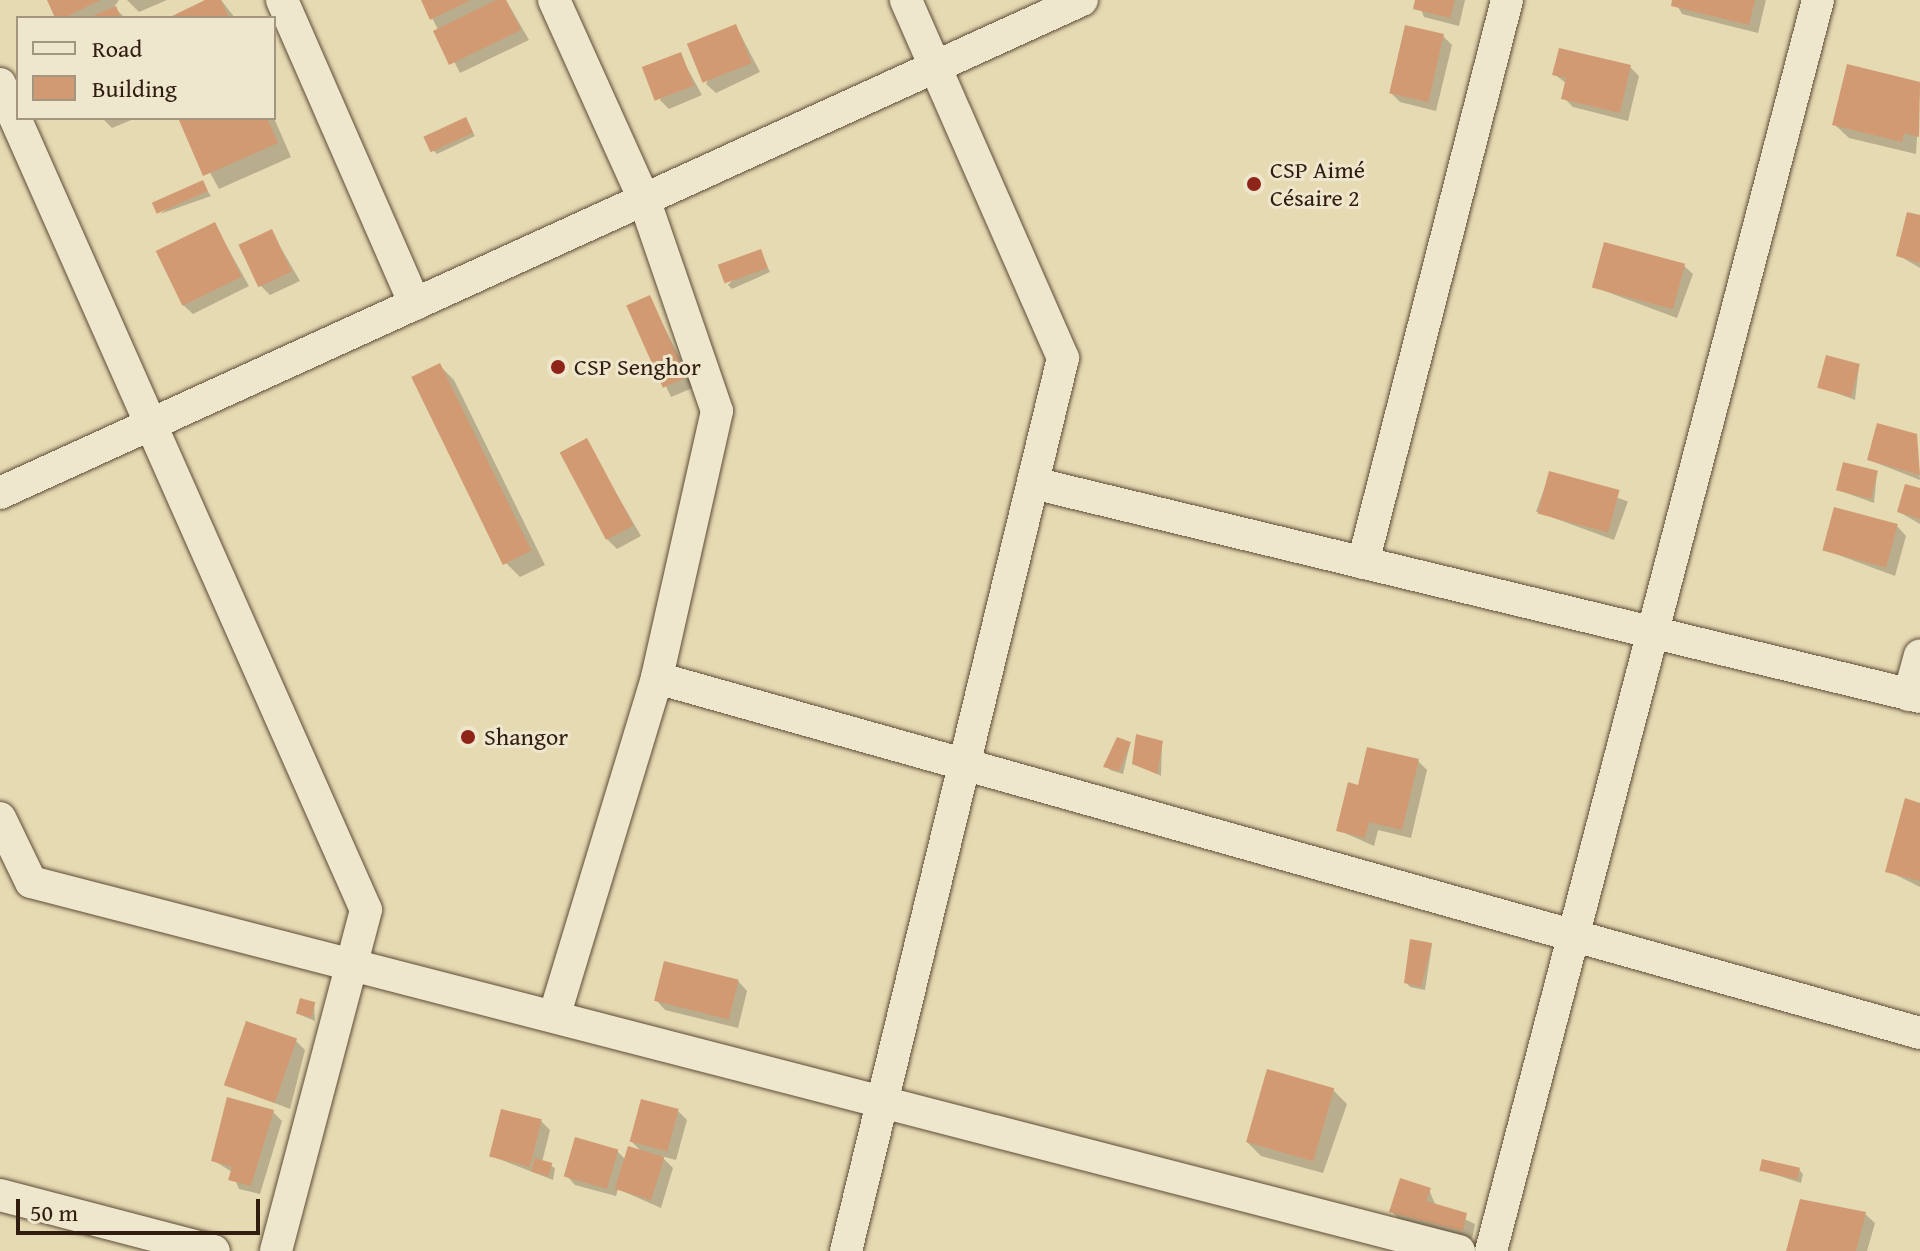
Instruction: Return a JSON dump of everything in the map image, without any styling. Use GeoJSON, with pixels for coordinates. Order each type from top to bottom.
{"type":"FeatureCollection","features":[{"type":"Feature","properties":{"kind":"street"},"geometry":{"type":"LineString","coordinates":[[282,0],[415,304]]}},
{"type":"Feature","properties":{"kind":"street"},"geometry":{"type":"LineString","coordinates":[[554,0],[644,199],[717,411],[657,678],[554,1017]]}},
{"type":"Feature","properties":{"kind":"street"},"geometry":{"type":"LineString","coordinates":[[846,1251],[1063,358],[906,0]]}},
{"type":"Feature","properties":{"kind":"street"},"geometry":{"type":"LineString","coordinates":[[0,493],[1082,0]]}},
{"type":"Feature","properties":{"kind":"street"},"geometry":{"type":"LineString","coordinates":[[1363,563],[1507,0]]}},
{"type":"Feature","properties":{"kind":"street"},"geometry":{"type":"LineString","coordinates":[[1491,1251],[1818,0]]}},
{"type":"Feature","properties":{"kind":"street"},"geometry":{"type":"LineString","coordinates":[[0,84],[366,910],[276,1251]]}},
{"type":"Feature","properties":{"kind":"street"},"geometry":{"type":"LineString","coordinates":[[1033,483],[1915,696],[1920,655]]}},
{"type":"Feature","properties":{"kind":"street"},"geometry":{"type":"LineString","coordinates":[[657,678],[1920,1033]]}},
{"type":"Feature","properties":{"kind":"street"},"geometry":{"type":"LineString","coordinates":[[3,831],[31,882],[1459,1251]]}},
{"type":"Feature","properties":{"kind":"street"},"geometry":{"type":"LineString","coordinates":[[0,1195],[214,1251]]}},
{"type":"Feature","properties":{"kind":"building"},"geometry":{"type":"Polygon","coordinates":[[[47,0],[101,0],[68,16],[54,16],[47,0]]]}},
{"type":"Feature","properties":{"kind":"building"},"geometry":{"type":"Polygon","coordinates":[[[205,0],[221,0],[228,16],[172,16],[205,0]]]}},
{"type":"Feature","properties":{"kind":"building"},"geometry":{"type":"Polygon","coordinates":[[[421,0],[471,0],[430,20],[421,0]]]}},
{"type":"Feature","properties":{"kind":"building"},"geometry":{"type":"Polygon","coordinates":[[[496,0],[506,0],[521,30],[449,65],[433,31],[496,0]]]}},
{"type":"Feature","properties":{"kind":"building"},"geometry":{"type":"Polygon","coordinates":[[[1415,0],[1455,0],[1450,18],[1413,9],[1415,0]]]}},
{"type":"Feature","properties":{"kind":"building"},"geometry":{"type":"Polygon","coordinates":[[[1672,0],[1755,0],[1749,25],[1671,6],[1672,0]]]}},
{"type":"Feature","properties":{"kind":"building"},"geometry":{"type":"Polygon","coordinates":[[[116,6],[120,16],[93,16],[116,6]]]}},
{"type":"Feature","properties":{"kind":"building"},"geometry":{"type":"Polygon","coordinates":[[[736,24],[752,63],[703,83],[687,44],[736,24]]]}},
{"type":"Feature","properties":{"kind":"building"},"geometry":{"type":"Polygon","coordinates":[[[1405,25],[1444,34],[1428,102],[1389,93],[1405,25]]]}},
{"type":"Feature","properties":{"kind":"building"},"geometry":{"type":"Polygon","coordinates":[[[1559,48],[1631,65],[1620,113],[1561,99],[1566,78],[1552,75],[1559,48]]]}},
{"type":"Feature","properties":{"kind":"building"},"geometry":{"type":"Polygon","coordinates":[[[681,52],[694,86],[655,101],[642,67],[681,52]]]}},
{"type":"Feature","properties":{"kind":"building"},"geometry":{"type":"Polygon","coordinates":[[[1847,64],[1920,82],[1919,137],[1904,133],[1902,142],[1832,125],[1847,64]]]}},
{"type":"Feature","properties":{"kind":"building"},"geometry":{"type":"Polygon","coordinates":[[[466,117],[473,132],[431,152],[423,137],[466,117]]]}},
{"type":"Feature","properties":{"kind":"building"},"geometry":{"type":"Polygon","coordinates":[[[179,120],[268,120],[278,143],[203,176],[179,120]]]}},
{"type":"Feature","properties":{"kind":"building"},"geometry":{"type":"Polygon","coordinates":[[[203,180],[208,191],[157,214],[152,203],[203,180]]]}},
{"type":"Feature","properties":{"kind":"building"},"geometry":{"type":"Polygon","coordinates":[[[1907,212],[1920,215],[1920,263],[1896,256],[1907,212]]]}},
{"type":"Feature","properties":{"kind":"building"},"geometry":{"type":"Polygon","coordinates":[[[215,222],[242,277],[182,306],[156,251],[215,222]]]}},
{"type":"Feature","properties":{"kind":"building"},"geometry":{"type":"Polygon","coordinates":[[[272,229],[292,272],[258,287],[238,245],[272,229]]]}},
{"type":"Feature","properties":{"kind":"building"},"geometry":{"type":"Polygon","coordinates":[[[1604,242],[1685,264],[1673,309],[1592,287],[1604,242]]]}},
{"type":"Feature","properties":{"kind":"building"},"geometry":{"type":"Polygon","coordinates":[[[761,249],[768,268],[725,284],[718,265],[761,249]]]}},
{"type":"Feature","properties":{"kind":"building"},"geometry":{"type":"Polygon","coordinates":[[[650,295],[687,377],[663,388],[626,306],[650,295]]]}},
{"type":"Feature","properties":{"kind":"building"},"geometry":{"type":"Polygon","coordinates":[[[1826,355],[1860,364],[1851,397],[1817,388],[1826,355]]]}},
{"type":"Feature","properties":{"kind":"building"},"geometry":{"type":"Polygon","coordinates":[[[440,363],[532,551],[503,565],[411,377],[440,363]]]}},
{"type":"Feature","properties":{"kind":"building"},"geometry":{"type":"Polygon","coordinates":[[[1877,423],[1917,434],[1920,475],[1867,460],[1877,423]]]}},
{"type":"Feature","properties":{"kind":"building"},"geometry":{"type":"Polygon","coordinates":[[[587,438],[633,525],[606,540],[560,453],[587,438]]]}},
{"type":"Feature","properties":{"kind":"building"},"geometry":{"type":"Polygon","coordinates":[[[1843,462],[1878,471],[1871,499],[1836,490],[1843,462]]]}},
{"type":"Feature","properties":{"kind":"building"},"geometry":{"type":"Polygon","coordinates":[[[1549,471],[1620,490],[1608,532],[1538,514],[1549,471]]]}},
{"type":"Feature","properties":{"kind":"building"},"geometry":{"type":"Polygon","coordinates":[[[1905,484],[1920,488],[1920,519],[1897,512],[1905,484]]]}},
{"type":"Feature","properties":{"kind":"building"},"geometry":{"type":"Polygon","coordinates":[[[1834,507],[1898,524],[1886,568],[1822,550],[1834,507]]]}},
{"type":"Feature","properties":{"kind":"building"},"geometry":{"type":"Polygon","coordinates":[[[1136,734],[1163,741],[1157,774],[1132,764],[1136,734]]]}},
{"type":"Feature","properties":{"kind":"building"},"geometry":{"type":"Polygon","coordinates":[[[1117,737],[1131,742],[1119,771],[1103,767],[1117,737]]]}},
{"type":"Feature","properties":{"kind":"building"},"geometry":{"type":"Polygon","coordinates":[[[1367,747],[1419,759],[1402,830],[1369,822],[1365,838],[1336,831],[1348,782],[1358,785],[1367,747]]]}},
{"type":"Feature","properties":{"kind":"building"},"geometry":{"type":"Polygon","coordinates":[[[1905,798],[1920,803],[1920,881],[1885,872],[1905,798]]]}},
{"type":"Feature","properties":{"kind":"building"},"geometry":{"type":"Polygon","coordinates":[[[1410,939],[1432,943],[1421,987],[1404,983],[1410,939]]]}},
{"type":"Feature","properties":{"kind":"building"},"geometry":{"type":"Polygon","coordinates":[[[664,961],[739,980],[729,1019],[654,1001],[664,961]]]}},
{"type":"Feature","properties":{"kind":"building"},"geometry":{"type":"Polygon","coordinates":[[[300,998],[315,1002],[311,1018],[296,1013],[300,998]]]}},
{"type":"Feature","properties":{"kind":"building"},"geometry":{"type":"Polygon","coordinates":[[[246,1021],[297,1039],[275,1103],[224,1085],[246,1021]]]}},
{"type":"Feature","properties":{"kind":"building"},"geometry":{"type":"Polygon","coordinates":[[[1267,1069],[1334,1088],[1313,1161],[1246,1142],[1267,1069]]]}},
{"type":"Feature","properties":{"kind":"building"},"geometry":{"type":"Polygon","coordinates":[[[227,1097],[274,1110],[251,1186],[228,1180],[232,1167],[211,1161],[227,1097]]]}},
{"type":"Feature","properties":{"kind":"building"},"geometry":{"type":"Polygon","coordinates":[[[641,1099],[679,1109],[667,1152],[630,1142],[641,1099]]]}},
{"type":"Feature","properties":{"kind":"building"},"geometry":{"type":"Polygon","coordinates":[[[501,1109],[542,1119],[530,1167],[489,1157],[501,1109]]]}},
{"type":"Feature","properties":{"kind":"building"},"geometry":{"type":"Polygon","coordinates":[[[575,1137],[618,1149],[607,1189],[564,1176],[575,1137]]]}},
{"type":"Feature","properties":{"kind":"building"},"geometry":{"type":"Polygon","coordinates":[[[628,1146],[664,1157],[651,1200],[615,1189],[628,1146]]]}},
{"type":"Feature","properties":{"kind":"building"},"geometry":{"type":"Polygon","coordinates":[[[535,1158],[552,1163],[548,1176],[531,1171],[535,1158]]]}},
{"type":"Feature","properties":{"kind":"building"},"geometry":{"type":"Polygon","coordinates":[[[1762,1159],[1800,1168],[1797,1179],[1759,1171],[1762,1159]]]}},
{"type":"Feature","properties":{"kind":"building"},"geometry":{"type":"Polygon","coordinates":[[[1400,1178],[1431,1188],[1426,1201],[1467,1213],[1463,1231],[1389,1212],[1400,1178]]]}},
{"type":"Feature","properties":{"kind":"building"},"geometry":{"type":"Polygon","coordinates":[[[1800,1199],[1866,1212],[1856,1251],[1786,1251],[1800,1199]]]}},
{"type":"Feature","properties":{"kind":"place","name":"CSP Aimé Césaire 2"},"geometry":{"type":"Point","coordinates":[1254,184]}},
{"type":"Feature","properties":{"kind":"place","name":"CSP Senghor"},"geometry":{"type":"Point","coordinates":[558,367]}},
{"type":"Feature","properties":{"kind":"place","name":"Shangor"},"geometry":{"type":"Point","coordinates":[468,737]}}]}
